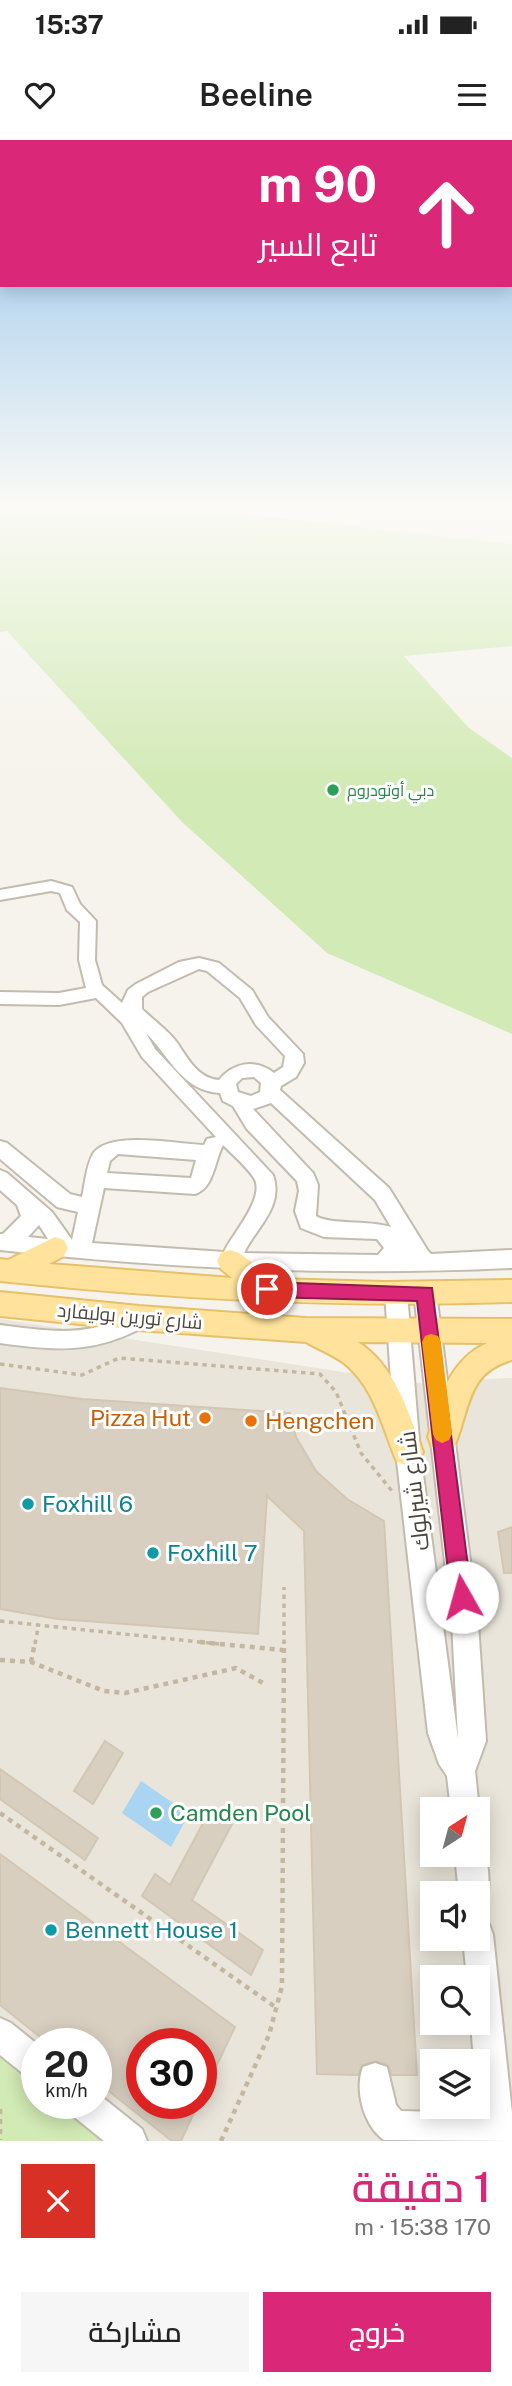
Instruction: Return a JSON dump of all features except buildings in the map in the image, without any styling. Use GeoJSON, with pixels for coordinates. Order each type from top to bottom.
{"type":"FeatureCollection","features":[{"type":"Feature","properties":{"kind":"main road"},"geometry":{"type":"LineString","coordinates":[[4,1275],[67,1249]]}},
{"type":"Feature","properties":{"kind":"main road"},"geometry":{"type":"LineString","coordinates":[[230,1261],[267,1289]]}},
{"type":"Feature","properties":{"kind":"main road","name":"شارع تورين بوليفارد"},"geometry":{"type":"LineString","coordinates":[[4,1275],[267,1289],[396,1293],[512,1291]]}},
{"type":"Feature","properties":{"kind":"main road","name":"شارع تورين بوليفارد"},"geometry":{"type":"LineString","coordinates":[[0,1304],[139,1318],[306,1330],[512,1331]]}},
{"type":"Feature","properties":{"kind":"main road"},"geometry":{"type":"LineString","coordinates":[[306,1330],[337,1342],[355,1353],[370,1368],[387,1395],[408,1452]]}},
{"type":"Feature","properties":{"kind":"main road"},"geometry":{"type":"LineString","coordinates":[[443,1437],[462,1377],[482,1359],[512,1348]]}},
{"type":"Feature","properties":{"kind":"street"},"geometry":{"type":"LineString","coordinates":[[0,895],[51,886],[66,890],[73,906],[88,921],[87,960],[91,982],[97,992],[129,1020],[148,1053],[257,1167],[266,1183],[267,1202],[242,1237],[230,1261]]}},
{"type":"Feature","properties":{"kind":"street"},"geometry":{"type":"LineString","coordinates":[[200,963],[213,967],[246,994],[262,1021],[294,1054],[293,1068],[258,1102],[233,1094],[203,1084],[181,1065],[168,1044],[134,1012],[132,999],[138,991],[190,964],[200,963]]}},
{"type":"Feature","properties":{"kind":"street"},"geometry":{"type":"LineString","coordinates":[[0,998],[59,999],[97,992]]}},
{"type":"Feature","properties":{"kind":"street"},"geometry":{"type":"LineString","coordinates":[[383,1264],[395,1250],[395,1232],[395,1210],[382,1194],[271,1087],[261,1072],[243,1070],[228,1078],[233,1094],[256,1128],[306,1177],[310,1189],[304,1214],[312,1224],[326,1229],[395,1232],[414,1253],[428,1263]]}},
{"type":"Feature","properties":{"kind":"street"},"geometry":{"type":"LineString","coordinates":[[96,1180],[195,1186],[200,1182],[208,1153],[225,1134]]}},
{"type":"Feature","properties":{"kind":"street"},"geometry":{"type":"LineString","coordinates":[[0,1148],[64,1201],[90,1207]]}},
{"type":"Feature","properties":{"kind":"street"},"geometry":{"type":"LineString","coordinates":[[67,1249],[90,1207],[102,1155],[113,1148],[208,1153]]}},
{"type":"Feature","properties":{"kind":"street"},"geometry":{"type":"LineString","coordinates":[[0,1178],[54,1228],[67,1249]]}},
{"type":"Feature","properties":{"kind":"street"},"geometry":{"type":"LineString","coordinates":[[4,1242],[30,1222],[31,1216],[26,1201]]}},
{"type":"Feature","properties":{"kind":"street"},"geometry":{"type":"LineString","coordinates":[[4,1242],[230,1261],[383,1264],[512,1259]]}},
{"type":"Feature","properties":{"kind":"street","name":"شارع شيرلوك"},"geometry":{"type":"LineString","coordinates":[[396,1293],[408,1452],[442,1733],[449,1754],[461,1771]]}},
{"type":"Feature","properties":{"kind":"street","name":"شارع شيرلوك"},"geometry":{"type":"LineString","coordinates":[[425,1293],[467,1651],[472,1741],[461,1771],[464,1797]]}},
{"type":"Feature","properties":{"kind":"street"},"geometry":{"type":"LineString","coordinates":[[0,1334],[75,1342],[102,1336],[139,1318]]}},
{"type":"Feature","properties":{"kind":"street"},"geometry":{"type":"LineString","coordinates":[[416,1501],[407,1531],[419,1630],[433,1650],[467,1651]]}},
{"type":"Feature","properties":{"kind":"street"},"geometry":{"type":"LineString","coordinates":[[376,2079],[383,2116],[396,2128],[503,2133],[480,1951]]}},
{"type":"Feature","properties":{"kind":"street"},"geometry":{"type":"LineString","coordinates":[[0,2034],[21,2052]]}},
{"type":"Feature","properties":{"kind":"street"},"geometry":{"type":"LineString","coordinates":[[103,2119],[130,2141]]}},
{"type":"Feature","properties":{"kind":"path"},"geometry":{"type":"LineString","coordinates":[[0,1364],[82,1375],[119,1358],[320,1374],[339,1394],[348,1427],[366,1461],[391,1491],[416,1501]]}},
{"type":"Feature","properties":{"kind":"path"},"geometry":{"type":"LineString","coordinates":[[220,2141],[257,2063],[278,2009],[283,1963],[284,1587]]}},
{"type":"Feature","properties":{"kind":"path"},"geometry":{"type":"LineString","coordinates":[[0,1621],[38,1627],[284,1650]]}},
{"type":"Feature","properties":{"kind":"path"},"geometry":{"type":"LineString","coordinates":[[30,1662],[38,1627]]}},
{"type":"Feature","properties":{"kind":"path"},"geometry":{"type":"LineString","coordinates":[[0,1660],[30,1662],[104,1691],[125,1693],[148,1690],[236,1668],[263,1684]]}},
{"type":"Feature","properties":{"kind":"path"},"geometry":{"type":"LineString","coordinates":[[0,1813],[278,2009]]}},
{"type":"Feature","properties":{"kind":"path"},"geometry":{"type":"LineString","coordinates":[[0,2109],[0,2140]]}},
{"type":"Feature","properties":{"kind":"shaded area"},"geometry":{"type":"Polygon","coordinates":[[[0,1319],[414,1383],[512,1378],[512,2141],[0,2141],[0,1319]]]}},
{"type":"Feature","properties":{"kind":"green space","name":"دبي أوتودروم"},"geometry":{"type":"Polygon","coordinates":[[[0,597],[512,597],[512,646],[404,656],[469,728],[512,758],[512,1034],[327,953],[182,822],[7,631],[0,632],[0,597]]]}},
{"type":"Feature","properties":{"kind":"green space"},"geometry":{"type":"Polygon","coordinates":[[[0,2026],[21,2044],[21,2119],[108,2119],[134,2141],[0,2141],[0,2026]]]}},
{"type":"Feature","properties":{"kind":"water","name":"Camden Pool"},"geometry":{"type":"Polygon","coordinates":[[[141,1781],[189,1814],[171,1847],[122,1813],[141,1781]]]}},
{"type":"Feature","properties":{"kind":"slow traffic"},"geometry":{"type":"LineString","coordinates":[[431,1342],[442,1434]]}},
{"type":"Feature","properties":{"kind":"place","name":"دبي أوتودروم"},"geometry":{"type":"Point","coordinates":[333,790]}},
{"type":"Feature","properties":{"kind":"place","name":"Pizza Hut"},"geometry":{"type":"Point","coordinates":[205,1418]}},
{"type":"Feature","properties":{"kind":"place","name":"Hengchen"},"geometry":{"type":"Point","coordinates":[251,1421]}},
{"type":"Feature","properties":{"kind":"place","name":"Foxhill 6"},"geometry":{"type":"Point","coordinates":[28,1504]}},
{"type":"Feature","properties":{"kind":"place","name":"Foxhill 7"},"geometry":{"type":"Point","coordinates":[153,1553]}},
{"type":"Feature","properties":{"kind":"place","name":"Camden Pool"},"geometry":{"type":"Point","coordinates":[156,1813]}},
{"type":"Feature","properties":{"kind":"place","name":"Bennett House 1"},"geometry":{"type":"Point","coordinates":[51,1930]}},
{"type":"Feature","properties":{"kind":"route"},"geometry":{"type":"LineString","coordinates":[[267,1289],[425,1293],[462,1597]]}}]}
